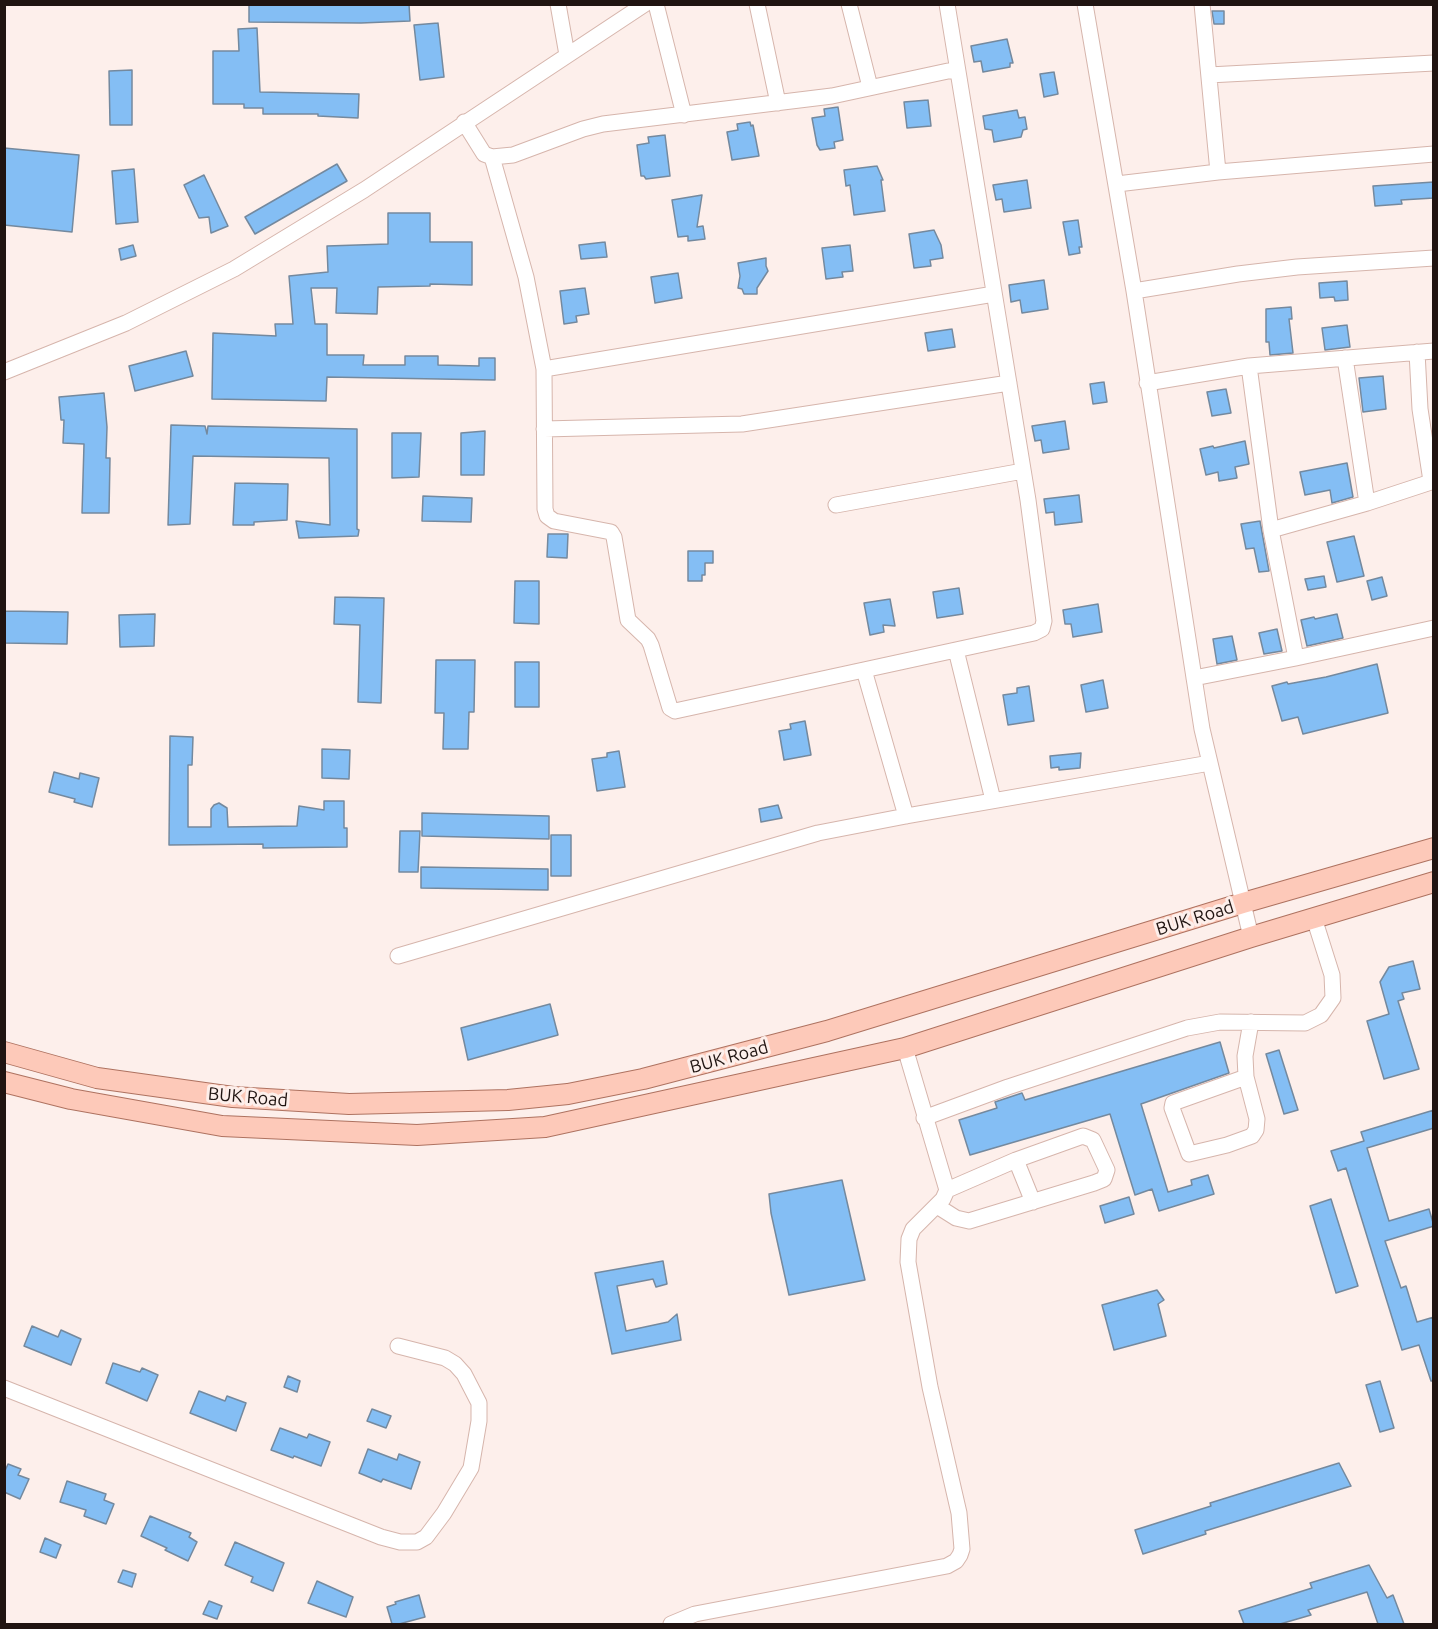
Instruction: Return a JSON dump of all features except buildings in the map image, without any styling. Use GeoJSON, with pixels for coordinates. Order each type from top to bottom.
{"type":"FeatureCollection","features":[{"type":"Feature","properties":{"kind":"main road","name":"BUK Road"},"geometry":{"type":"LineString","coordinates":[[4,1052],[97,1078],[233,1097],[349,1104],[508,1100],[568,1094],[643,1079],[828,1031],[1243,903],[1434,848]]}},
{"type":"Feature","properties":{"kind":"main road","name":"BUK Road"},"geometry":{"type":"LineString","coordinates":[[4,1082],[71,1099],[222,1126],[417,1135],[545,1127],[905,1048],[1251,937],[1434,882]]}},
{"type":"Feature","properties":{"kind":"street"},"geometry":{"type":"LineString","coordinates":[[558,4],[567,55]]}},
{"type":"Feature","properties":{"kind":"street"},"geometry":{"type":"LineString","coordinates":[[4,372],[126,323],[234,269],[364,190],[645,4]]}},
{"type":"Feature","properties":{"kind":"street"},"geometry":{"type":"LineString","coordinates":[[656,4],[684,115]]}},
{"type":"Feature","properties":{"kind":"street"},"geometry":{"type":"LineString","coordinates":[[757,4],[778,103]]}},
{"type":"Feature","properties":{"kind":"street"},"geometry":{"type":"LineString","coordinates":[[849,4],[870,87]]}},
{"type":"Feature","properties":{"kind":"street"},"geometry":{"type":"LineString","coordinates":[[492,157],[526,277],[544,369],[545,509],[547,516],[554,520],[610,532],[614,537],[628,620],[648,639],[651,645],[670,708],[675,711],[1034,633],[1042,629],[1044,621],[1023,471],[947,4]]}},
{"type":"Feature","properties":{"kind":"street"},"geometry":{"type":"LineString","coordinates":[[1085,4],[1117,184],[1202,729],[1251,937]]}},
{"type":"Feature","properties":{"kind":"street"},"geometry":{"type":"LineString","coordinates":[[1202,4],[1218,172]]}},
{"type":"Feature","properties":{"kind":"street"},"geometry":{"type":"LineString","coordinates":[[1209,75],[1434,63]]}},
{"type":"Feature","properties":{"kind":"street"},"geometry":{"type":"LineString","coordinates":[[464,123],[484,154],[492,157],[513,155],[603,124],[832,96],[948,71],[958,71]]}},
{"type":"Feature","properties":{"kind":"street"},"geometry":{"type":"LineString","coordinates":[[1117,184],[1218,172],[1434,154]]}},
{"type":"Feature","properties":{"kind":"street"},"geometry":{"type":"LineString","coordinates":[[1134,291],[1297,267],[1434,258]]}},
{"type":"Feature","properties":{"kind":"street"},"geometry":{"type":"LineString","coordinates":[[544,369],[994,294]]}},
{"type":"Feature","properties":{"kind":"street"},"geometry":{"type":"LineString","coordinates":[[1147,382],[1249,366],[1434,351]]}},
{"type":"Feature","properties":{"kind":"street"},"geometry":{"type":"LineString","coordinates":[[1271,530],[1367,503],[1432,481],[1420,409],[1417,352]]}},
{"type":"Feature","properties":{"kind":"street"},"geometry":{"type":"LineString","coordinates":[[1345,358],[1367,503]]}},
{"type":"Feature","properties":{"kind":"street"},"geometry":{"type":"LineString","coordinates":[[1249,366],[1271,530],[1296,658]]}},
{"type":"Feature","properties":{"kind":"street"},"geometry":{"type":"LineString","coordinates":[[544,429],[742,424],[1009,383]]}},
{"type":"Feature","properties":{"kind":"street"},"geometry":{"type":"LineString","coordinates":[[836,505],[1023,471]]}},
{"type":"Feature","properties":{"kind":"street"},"geometry":{"type":"LineString","coordinates":[[1194,678],[1434,628]]}},
{"type":"Feature","properties":{"kind":"street"},"geometry":{"type":"LineString","coordinates":[[957,650],[993,800]]}},
{"type":"Feature","properties":{"kind":"street"},"geometry":{"type":"LineString","coordinates":[[864,670],[906,816]]}},
{"type":"Feature","properties":{"kind":"street"},"geometry":{"type":"LineString","coordinates":[[398,956],[818,833],[1210,763]]}},
{"type":"Feature","properties":{"kind":"street"},"geometry":{"type":"LineString","coordinates":[[924,1118],[1008,1087],[1187,1028],[1220,1022],[1305,1023],[1322,1015],[1333,998],[1332,975],[1314,918]]}},
{"type":"Feature","properties":{"kind":"street"},"geometry":{"type":"LineString","coordinates":[[1246,1077],[1173,1103],[1172,1108],[1189,1154],[1227,1145],[1252,1136],[1256,1130],[1257,1119],[1246,1077],[1245,1056],[1251,1023]]}},
{"type":"Feature","properties":{"kind":"street"},"geometry":{"type":"LineString","coordinates":[[671,1624],[695,1614],[947,1566],[956,1561],[960,1555],[962,1549],[959,1513],[930,1386],[908,1262],[909,1239],[914,1229],[943,1199],[947,1190],[905,1048]]}},
{"type":"Feature","properties":{"kind":"street"},"geometry":{"type":"LineString","coordinates":[[937,1206],[956,1218],[969,1221],[1104,1179],[1107,1170],[1093,1140],[1083,1136],[1016,1160],[947,1190]]}},
{"type":"Feature","properties":{"kind":"street"},"geometry":{"type":"LineString","coordinates":[[1016,1160],[1033,1202]]}},
{"type":"Feature","properties":{"kind":"street"},"geometry":{"type":"LineString","coordinates":[[4,1389],[381,1537],[400,1542],[417,1542],[426,1537],[444,1513],[471,1468],[479,1420],[479,1403],[464,1374],[455,1364],[445,1358],[398,1346]]}}]}
